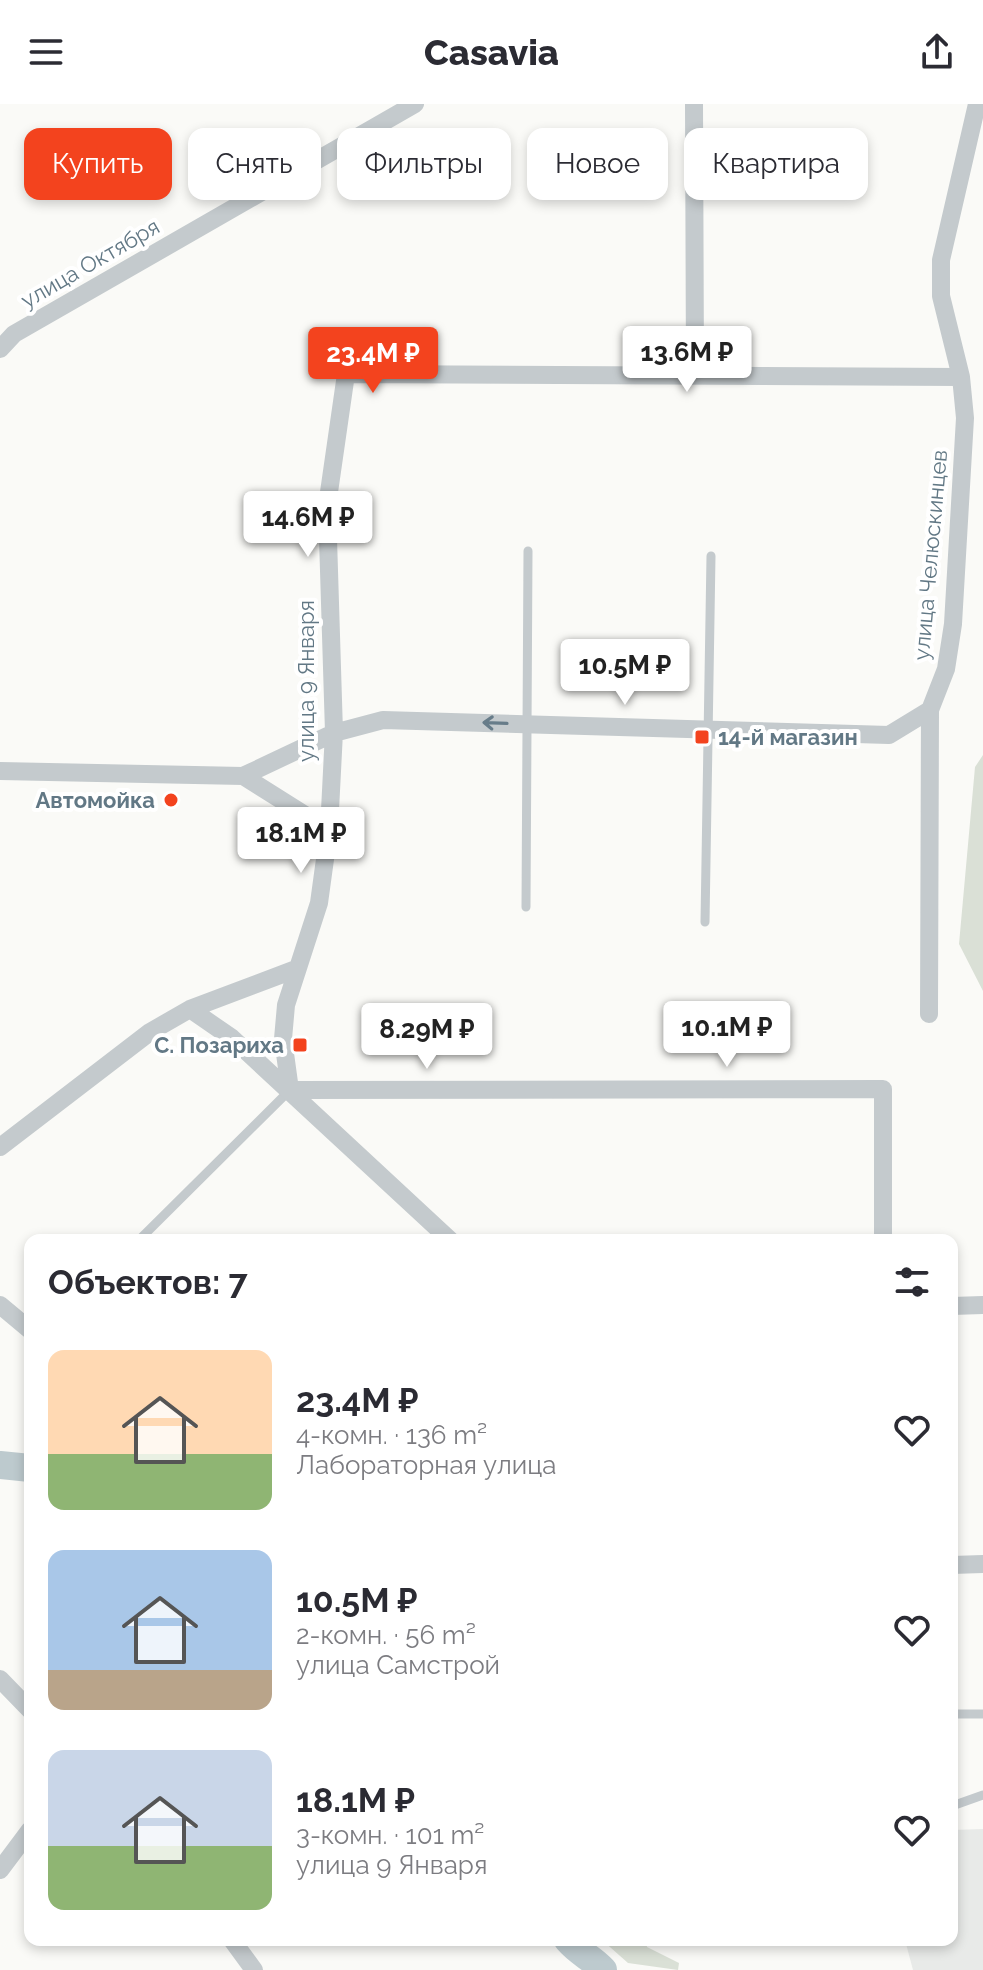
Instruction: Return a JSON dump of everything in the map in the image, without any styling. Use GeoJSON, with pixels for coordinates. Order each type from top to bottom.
{"type":"FeatureCollection","features":[{"type":"Feature","properties":{"kind":"street","name":"улица Октября"},"geometry":{"type":"LineString","coordinates":[[0,349],[14,334],[415,104]]}},
{"type":"Feature","properties":{"kind":"street"},"geometry":{"type":"LineString","coordinates":[[694,104],[695,373],[961,377]]}},
{"type":"Feature","properties":{"kind":"street","name":"улица Челюскинцев"},"geometry":{"type":"LineString","coordinates":[[929,1014],[930,710],[946,669],[953,624],[965,418],[961,377],[941,296],[940,269],[976,104]]}},
{"type":"Feature","properties":{"kind":"street","name":"улица 9 Января"},"geometry":{"type":"LineString","coordinates":[[290,1090],[283,1039],[285,1015],[296,969],[309,940],[319,903],[329,830],[334,733],[327,506],[345,382],[407,374],[695,373]]}},
{"type":"Feature","properties":{"kind":"street"},"geometry":{"type":"LineString","coordinates":[[0,771],[243,776],[334,733],[383,720],[889,735],[930,710]]}},
{"type":"Feature","properties":{"kind":"street"},"geometry":{"type":"LineString","coordinates":[[243,776],[329,830]]}},
{"type":"Feature","properties":{"kind":"street"},"geometry":{"type":"LineString","coordinates":[[0,1147],[150,1032],[190,1009],[296,969]]}},
{"type":"Feature","properties":{"kind":"street"},"geometry":{"type":"LineString","coordinates":[[190,1009],[232,1038],[444,1234]]}},
{"type":"Feature","properties":{"kind":"street"},"geometry":{"type":"LineString","coordinates":[[290,1090],[883,1089],[883,1234]]}},
{"type":"Feature","properties":{"kind":"street"},"geometry":{"type":"LineString","coordinates":[[0,1305],[24,1325]]}},
{"type":"Feature","properties":{"kind":"street"},"geometry":{"type":"LineString","coordinates":[[958,1306],[983,1305]]}},
{"type":"Feature","properties":{"kind":"street"},"geometry":{"type":"LineString","coordinates":[[958,1565],[983,1564]]}},
{"type":"Feature","properties":{"kind":"street"},"geometry":{"type":"LineString","coordinates":[[0,1679],[24,1704]]}},
{"type":"Feature","properties":{"kind":"street"},"geometry":{"type":"LineString","coordinates":[[0,1870],[24,1838]]}},
{"type":"Feature","properties":{"kind":"street"},"geometry":{"type":"LineString","coordinates":[[236,1946],[254,1970]]}},
{"type":"Feature","properties":{"kind":"lane"},"geometry":{"type":"LineString","coordinates":[[526,907],[528,551]]}},
{"type":"Feature","properties":{"kind":"lane"},"geometry":{"type":"LineString","coordinates":[[705,922],[711,556]]}},
{"type":"Feature","properties":{"kind":"lane"},"geometry":{"type":"LineString","coordinates":[[145,1234],[290,1090]]}},
{"type":"Feature","properties":{"kind":"lane"},"geometry":{"type":"LineString","coordinates":[[958,1714],[983,1714]]}},
{"type":"Feature","properties":{"kind":"lane"},"geometry":{"type":"LineString","coordinates":[[958,1804],[983,1795]]}},
{"type":"Feature","properties":{"kind":"shaded area"},"geometry":{"type":"Polygon","coordinates":[[[983,755],[983,991],[959,944],[975,767],[983,755]]]}},
{"type":"Feature","properties":{"kind":"shaded area"},"geometry":{"type":"Polygon","coordinates":[[[983,1829],[983,1970],[913,1970],[907,1946],[958,1946],[958,1830],[983,1829]]]}},
{"type":"Feature","properties":{"kind":"shaded area"},"geometry":{"type":"Polygon","coordinates":[[[609,1946],[647,1946],[679,1963],[678,1970],[628,1963],[609,1946]]]}},
{"type":"Feature","properties":{"kind":"waterway"},"geometry":{"type":"LineString","coordinates":[[0,1465],[24,1467]]}},
{"type":"Feature","properties":{"kind":"waterway"},"geometry":{"type":"LineString","coordinates":[[575,1946],[603,1970]]}},
{"type":"Feature","properties":{"kind":"place","name":"14-й магазин"},"geometry":{"type":"Point","coordinates":[702,737]}},
{"type":"Feature","properties":{"kind":"place","name":"Автомойка"},"geometry":{"type":"Point","coordinates":[171,800]}},
{"type":"Feature","properties":{"kind":"place","name":"С. Позариха"},"geometry":{"type":"Point","coordinates":[300,1045]}}]}
